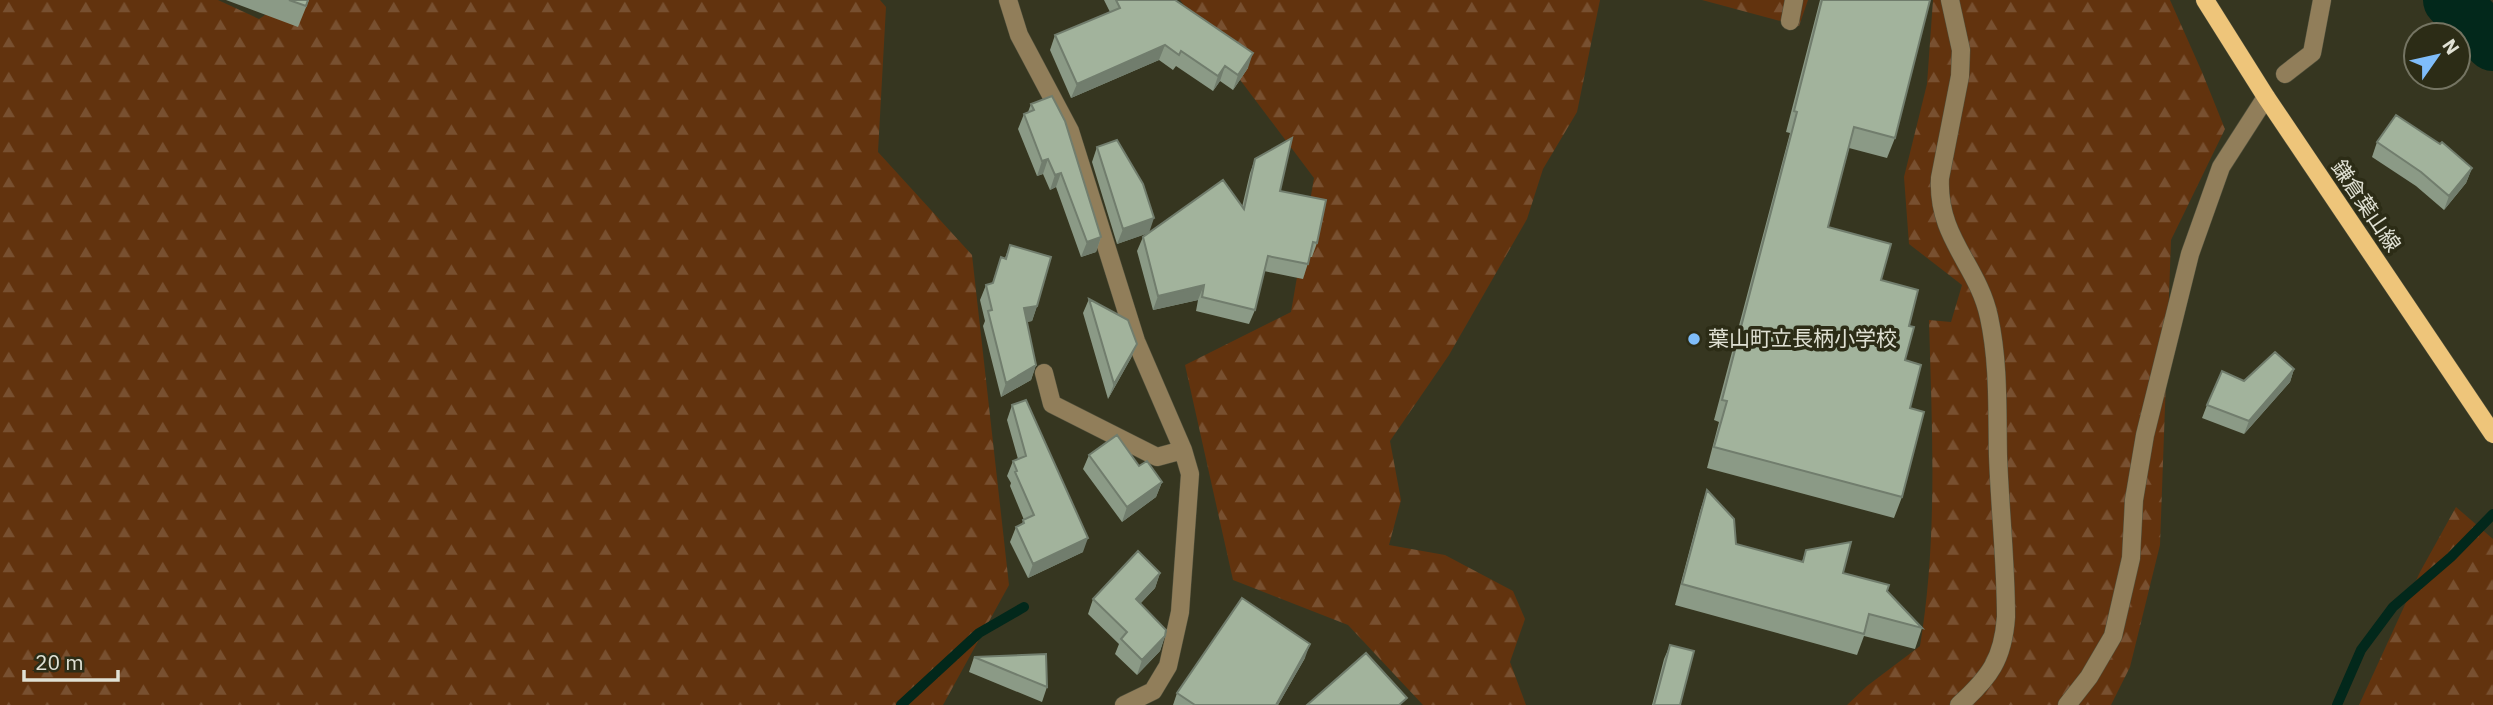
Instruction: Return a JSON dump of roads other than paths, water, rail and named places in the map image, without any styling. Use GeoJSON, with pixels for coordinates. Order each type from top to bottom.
{"type":"FeatureCollection","features":[{"type":"Feature","properties":{"kind":"main road","name":"鎌倉葉山線"},"geometry":{"type":"LineString","coordinates":[[2205,0],[2266,97],[2493,435]]}},
{"type":"Feature","properties":{"kind":"street"},"geometry":{"type":"LineString","coordinates":[[1008,0],[1019,34],[1070,131],[1136,341],[1183,450],[1190,474],[1180,612],[1168,666],[1153,691],[1124,705]]}},
{"type":"Feature","properties":{"kind":"street"},"geometry":{"type":"LineString","coordinates":[[1790,22],[1794,0]]}},
{"type":"Feature","properties":{"kind":"street"},"geometry":{"type":"LineString","coordinates":[[1950,0],[1961,50],[1960,76],[1939,195],[1949,232],[1981,291],[1990,320],[1996,372],[2006,606],[2005,636],[1993,668],[1986,679],[1959,705]]}},
{"type":"Feature","properties":{"kind":"street"},"geometry":{"type":"LineString","coordinates":[[2285,74],[2312,53],[2322,0]]}},
{"type":"Feature","properties":{"kind":"street"},"geometry":{"type":"LineString","coordinates":[[2067,705],[2089,677],[2113,636],[2131,558],[2134,500],[2145,435],[2190,254],[2221,167],[2266,97]]}},
{"type":"Feature","properties":{"kind":"street"},"geometry":{"type":"LineString","coordinates":[[1044,373],[1052,404],[1157,457],[1183,450]]}},
{"type":"Feature","properties":{"kind":"waterway"},"geometry":{"type":"LineString","coordinates":[[2451,0],[2493,43]]}},
{"type":"Feature","properties":{"kind":"waterway"},"geometry":{"type":"LineString","coordinates":[[2337,705],[2361,650],[2393,607],[2451,557],[2493,514]]}},
{"type":"Feature","properties":{"kind":"waterway"},"geometry":{"type":"LineString","coordinates":[[901,705],[979,633],[1024,607]]}},
{"type":"Feature","properties":{"kind":"place","name":"葉山町立長柄小学校"},"geometry":{"type":"Point","coordinates":[1694,339]}}]}
